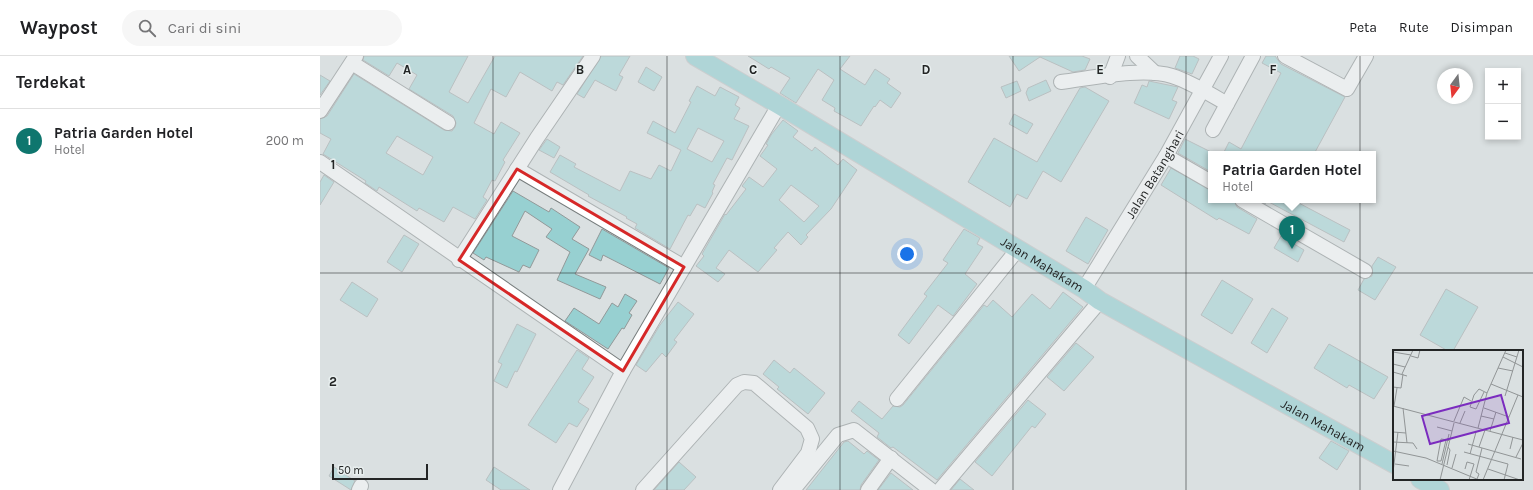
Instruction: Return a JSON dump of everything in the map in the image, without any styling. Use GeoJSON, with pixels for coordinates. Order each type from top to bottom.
{"type":"FeatureCollection","features":[{"type":"Feature","properties":{"kind":"main road","name":"Jalan Mahakam"},"geometry":{"type":"LineString","coordinates":[[695,56],[1018,249],[1084,289],[1100,301],[1393,463]]}},
{"type":"Feature","properties":{"kind":"main road"},"geometry":{"type":"LineString","coordinates":[[1422,480],[1440,490]]}},
{"type":"Feature","properties":{"kind":"street"},"geometry":{"type":"LineString","coordinates":[[459,260],[517,169],[593,56]]}},
{"type":"Feature","properties":{"kind":"street"},"geometry":{"type":"LineString","coordinates":[[1110,76],[1118,56]]}},
{"type":"Feature","properties":{"kind":"street"},"geometry":{"type":"LineString","coordinates":[[1137,56],[1155,73]]}},
{"type":"Feature","properties":{"kind":"street","name":"Jalan Batanghari"},"geometry":{"type":"LineString","coordinates":[[1084,289],[1166,156],[1221,56]]}},
{"type":"Feature","properties":{"kind":"street"},"geometry":{"type":"LineString","coordinates":[[1214,130],[1253,56]]}},
{"type":"Feature","properties":{"kind":"street"},"geometry":{"type":"LineString","coordinates":[[1288,57],[1348,89],[1366,56]]}},
{"type":"Feature","properties":{"kind":"street"},"geometry":{"type":"LineString","coordinates":[[320,111],[354,60],[448,123]]}},
{"type":"Feature","properties":{"kind":"street"},"geometry":{"type":"LineString","coordinates":[[1061,82],[1110,76],[1155,73],[1173,76],[1227,104]]}},
{"type":"Feature","properties":{"kind":"street"},"geometry":{"type":"LineString","coordinates":[[560,490],[623,371],[779,105]]}},
{"type":"Feature","properties":{"kind":"street"},"geometry":{"type":"LineString","coordinates":[[1166,156],[1208,180]]}},
{"type":"Feature","properties":{"kind":"street"},"geometry":{"type":"LineString","coordinates":[[320,162],[459,260],[623,371]]}},
{"type":"Feature","properties":{"kind":"street"},"geometry":{"type":"LineString","coordinates":[[517,169],[684,267]]}},
{"type":"Feature","properties":{"kind":"street"},"geometry":{"type":"LineString","coordinates":[[1247,203],[1365,271]]}},
{"type":"Feature","properties":{"kind":"street"},"geometry":{"type":"LineString","coordinates":[[897,399],[1018,249]]}},
{"type":"Feature","properties":{"kind":"street"},"geometry":{"type":"LineString","coordinates":[[940,490],[1100,301]]}},
{"type":"Feature","properties":{"kind":"street"},"geometry":{"type":"LineString","coordinates":[[643,490],[737,385],[744,382],[754,383],[769,395],[807,428],[812,439],[808,452],[780,490]]}},
{"type":"Feature","properties":{"kind":"street"},"geometry":{"type":"LineString","coordinates":[[793,490],[838,435],[854,430],[931,490]]}},
{"type":"Feature","properties":{"kind":"street"},"geometry":{"type":"LineString","coordinates":[[868,490],[891,458]]}},
{"type":"Feature","properties":{"kind":"highlighted area"},"geometry":{"type":"Polygon","coordinates":[[[517,169],[684,267],[623,371],[459,260],[517,169]]]}},
{"type":"Feature","properties":{"kind":"building"},"geometry":{"type":"Polygon","coordinates":[[[364,56],[468,56],[449,92],[468,103],[495,56],[583,56],[563,85],[557,82],[552,91],[520,72],[506,97],[491,89],[474,123],[494,134],[501,122],[520,133],[503,160],[505,162],[495,181],[492,180],[483,197],[487,200],[475,219],[453,207],[444,222],[419,208],[417,211],[379,187],[377,191],[365,183],[366,181],[323,154],[331,139],[320,133],[320,119],[327,116],[354,74],[444,130],[452,131],[455,127],[456,123],[453,116],[409,89],[417,75],[397,63],[389,76],[363,60],[364,56]],[[397,136],[386,153],[423,175],[433,157],[397,136]]]}},
{"type":"Feature","properties":{"kind":"building"},"geometry":{"type":"Polygon","coordinates":[[[601,56],[630,56],[619,75],[623,77],[616,91],[595,80],[584,98],[577,94],[601,56]]]}},
{"type":"Feature","properties":{"kind":"building"},"geometry":{"type":"Polygon","coordinates":[[[748,56],[850,56],[840,69],[865,85],[875,69],[890,79],[887,83],[901,93],[891,108],[880,100],[875,107],[874,106],[861,126],[834,111],[835,108],[822,100],[834,80],[818,69],[796,103],[780,93],[790,78],[771,67],[769,69],[748,56]]]}},
{"type":"Feature","properties":{"kind":"building"},"geometry":{"type":"Polygon","coordinates":[[[1009,56],[1082,56],[1090,59],[1085,70],[1073,72],[1040,57],[1019,71],[1009,56]]]}},
{"type":"Feature","properties":{"kind":"building"},"geometry":{"type":"Polygon","coordinates":[[[1180,56],[1193,56],[1199,59],[1192,74],[1175,68],[1180,56]]]}},
{"type":"Feature","properties":{"kind":"building"},"geometry":{"type":"Polygon","coordinates":[[[1266,56],[1275,56],[1281,64],[1345,97],[1316,151],[1224,151],[1229,142],[1241,149],[1281,73],[1262,63],[1266,56]]]}},
{"type":"Feature","properties":{"kind":"building"},"geometry":{"type":"Polygon","coordinates":[[[646,67],[662,77],[654,91],[638,82],[646,67]]]}},
{"type":"Feature","properties":{"kind":"building"},"geometry":{"type":"Polygon","coordinates":[[[320,75],[330,81],[320,95],[320,75]]]}},
{"type":"Feature","properties":{"kind":"building"},"geometry":{"type":"Polygon","coordinates":[[[1046,80],[1051,91],[1029,101],[1026,93],[1028,88],[1046,80]]]}},
{"type":"Feature","properties":{"kind":"building"},"geometry":{"type":"Polygon","coordinates":[[[1017,81],[1021,91],[1006,98],[1001,87],[1017,81]]]}},
{"type":"Feature","properties":{"kind":"building"},"geometry":{"type":"Polygon","coordinates":[[[1149,81],[1178,87],[1172,100],[1177,102],[1169,119],[1134,103],[1142,85],[1147,87],[1149,81]]]}},
{"type":"Feature","properties":{"kind":"building"},"geometry":{"type":"Polygon","coordinates":[[[697,86],[715,96],[720,87],[739,97],[735,105],[740,108],[734,119],[749,126],[732,160],[727,158],[713,184],[715,185],[712,192],[713,193],[705,208],[697,204],[690,216],[688,215],[670,249],[635,228],[637,224],[626,218],[627,217],[588,196],[589,195],[550,172],[560,155],[576,164],[574,167],[620,191],[630,171],[651,179],[659,165],[671,171],[681,150],[647,133],[653,121],[675,133],[691,102],[689,101],[697,86]],[[698,128],[687,149],[712,162],[724,141],[698,128]]]}},
{"type":"Feature","properties":{"kind":"building"},"geometry":{"type":"Polygon","coordinates":[[[1085,87],[1109,101],[1061,182],[1043,171],[1027,199],[1017,194],[1010,207],[968,182],[994,138],[1037,162],[1080,88],[1085,87]]]}},
{"type":"Feature","properties":{"kind":"building"},"geometry":{"type":"Polygon","coordinates":[[[1014,114],[1033,124],[1027,134],[1009,124],[1014,114]]]}},
{"type":"Feature","properties":{"kind":"building"},"geometry":{"type":"Polygon","coordinates":[[[783,120],[798,131],[793,137],[812,151],[815,147],[838,165],[843,159],[857,170],[831,209],[806,235],[808,237],[801,245],[788,232],[774,248],[777,250],[758,272],[729,250],[716,268],[725,274],[718,282],[696,266],[704,256],[702,254],[725,214],[726,215],[746,189],[742,186],[749,177],[763,187],[777,169],[760,156],[768,145],[766,144],[783,120]],[[791,185],[779,200],[804,222],[819,206],[791,185]]]}},
{"type":"Feature","properties":{"kind":"building"},"geometry":{"type":"Polygon","coordinates":[[[547,139],[560,147],[554,158],[539,150],[547,139]]]}},
{"type":"Feature","properties":{"kind":"building"},"geometry":{"type":"Polygon","coordinates":[[[1185,139],[1209,151],[1208,170],[1178,153],[1185,139]]]}},
{"type":"Feature","properties":{"kind":"building"},"geometry":{"type":"Polygon","coordinates":[[[1171,168],[1208,188],[1208,203],[1235,203],[1237,207],[1257,219],[1249,234],[1219,218],[1217,220],[1161,185],[1171,168]]]}},
{"type":"Feature","properties":{"kind":"building"},"geometry":{"type":"Polygon","coordinates":[[[324,175],[334,182],[320,205],[320,182],[324,175]]]}},
{"type":"Feature","properties":{"kind":"building"},"geometry":{"type":"Polygon","coordinates":[[[513,191],[549,212],[551,208],[580,227],[572,239],[589,249],[575,274],[606,287],[600,299],[557,280],[570,252],[546,237],[552,229],[525,211],[512,236],[539,250],[530,268],[523,265],[519,272],[486,257],[484,260],[473,253],[513,191]]]}},
{"type":"Feature","properties":{"kind":"building"},"geometry":{"type":"Polygon","coordinates":[[[1271,203],[1299,203],[1350,230],[1344,242],[1271,203]]]}},
{"type":"Feature","properties":{"kind":"building"},"geometry":{"type":"Polygon","coordinates":[[[1086,217],[1108,230],[1088,264],[1066,251],[1086,217]]]}},
{"type":"Feature","properties":{"kind":"building"},"geometry":{"type":"Polygon","coordinates":[[[602,229],[669,268],[660,284],[603,255],[601,261],[589,255],[602,229]]]}},
{"type":"Feature","properties":{"kind":"building"},"geometry":{"type":"Polygon","coordinates":[[[964,229],[980,238],[977,244],[983,247],[965,274],[977,284],[953,316],[938,305],[909,344],[898,335],[927,296],[924,294],[948,263],[943,260],[964,229]]]}},
{"type":"Feature","properties":{"kind":"building"},"geometry":{"type":"Polygon","coordinates":[[[404,235],[419,244],[402,272],[387,262],[404,235]]]}},
{"type":"Feature","properties":{"kind":"building"},"geometry":{"type":"Polygon","coordinates":[[[1281,236],[1304,250],[1298,262],[1274,248],[1281,236]]]}},
{"type":"Feature","properties":{"kind":"building"},"geometry":{"type":"Polygon","coordinates":[[[1378,257],[1396,267],[1375,300],[1358,290],[1364,279],[1372,276],[1372,266],[1378,257]]]}},
{"type":"Feature","properties":{"kind":"building"},"geometry":{"type":"Polygon","coordinates":[[[1222,280],[1253,299],[1232,334],[1201,315],[1222,280]]]}},
{"type":"Feature","properties":{"kind":"building"},"geometry":{"type":"Polygon","coordinates":[[[352,282],[378,299],[367,317],[340,300],[352,282]]]}},
{"type":"Feature","properties":{"kind":"building"},"geometry":{"type":"Polygon","coordinates":[[[1446,289],[1478,307],[1454,350],[1446,350],[1420,335],[1446,289]]]}},
{"type":"Feature","properties":{"kind":"building"},"geometry":{"type":"Polygon","coordinates":[[[1063,292],[1083,307],[937,480],[877,437],[879,433],[851,411],[859,401],[882,419],[893,406],[900,407],[903,405],[984,305],[987,307],[993,300],[1012,317],[1032,294],[1050,309],[1063,292]]]}},
{"type":"Feature","properties":{"kind":"building"},"geometry":{"type":"Polygon","coordinates":[[[625,294],[637,301],[629,313],[632,315],[624,329],[622,328],[608,349],[565,321],[574,308],[599,324],[612,303],[618,307],[625,294]]]}},
{"type":"Feature","properties":{"kind":"building"},"geometry":{"type":"Polygon","coordinates":[[[678,302],[694,314],[674,340],[677,342],[666,357],[662,353],[646,372],[636,365],[660,325],[678,302]]]}},
{"type":"Feature","properties":{"kind":"building"},"geometry":{"type":"Polygon","coordinates":[[[1272,308],[1288,318],[1267,353],[1251,343],[1272,308]]]}},
{"type":"Feature","properties":{"kind":"building"},"geometry":{"type":"Polygon","coordinates":[[[517,324],[536,334],[517,372],[515,371],[507,388],[494,381],[502,364],[498,362],[517,324]]]}},
{"type":"Feature","properties":{"kind":"building"},"geometry":{"type":"Polygon","coordinates":[[[1076,343],[1094,357],[1064,391],[1047,377],[1076,343]]]}},
{"type":"Feature","properties":{"kind":"building"},"geometry":{"type":"Polygon","coordinates":[[[1329,344],[1388,377],[1374,399],[1349,385],[1347,388],[1314,368],[1329,344]]]}},
{"type":"Feature","properties":{"kind":"building"},"geometry":{"type":"Polygon","coordinates":[[[577,350],[589,358],[582,369],[594,377],[578,402],[589,409],[577,427],[569,423],[556,443],[528,425],[577,350]]]}},
{"type":"Feature","properties":{"kind":"building"},"geometry":{"type":"Polygon","coordinates":[[[774,360],[790,373],[794,368],[825,393],[808,414],[777,389],[779,387],[763,374],[774,360]]]}},
{"type":"Feature","properties":{"kind":"building"},"geometry":{"type":"Polygon","coordinates":[[[1028,400],[1046,414],[1035,428],[1032,426],[992,476],[975,462],[1028,400]]]}},
{"type":"Feature","properties":{"kind":"building"},"geometry":{"type":"Polygon","coordinates":[[[848,441],[864,454],[867,451],[879,460],[861,485],[860,490],[806,490],[844,442],[848,441]]]}},
{"type":"Feature","properties":{"kind":"building"},"geometry":{"type":"Polygon","coordinates":[[[1331,441],[1349,451],[1337,470],[1319,458],[1331,441]]]}},
{"type":"Feature","properties":{"kind":"building"},"geometry":{"type":"Polygon","coordinates":[[[679,462],[696,477],[684,490],[654,490],[679,462]]]}},
{"type":"Feature","properties":{"kind":"building"},"geometry":{"type":"Polygon","coordinates":[[[334,467],[355,481],[351,490],[329,476],[334,467]]]}},
{"type":"Feature","properties":{"kind":"building"},"geometry":{"type":"Polygon","coordinates":[[[494,467],[530,490],[501,490],[486,480],[494,467]]]}},
{"type":"Feature","properties":{"kind":"building"},"geometry":{"type":"Polygon","coordinates":[[[891,473],[913,490],[878,490],[891,473]]]}},
{"type":"Feature","properties":{"kind":"building"},"geometry":{"type":"Polygon","coordinates":[[[960,479],[974,490],[951,490],[960,479]]]}},
{"type":"Feature","properties":{"kind":"place","name":"Patria Garden Hotel"},"geometry":{"type":"Point","coordinates":[1292,249]}}]}
